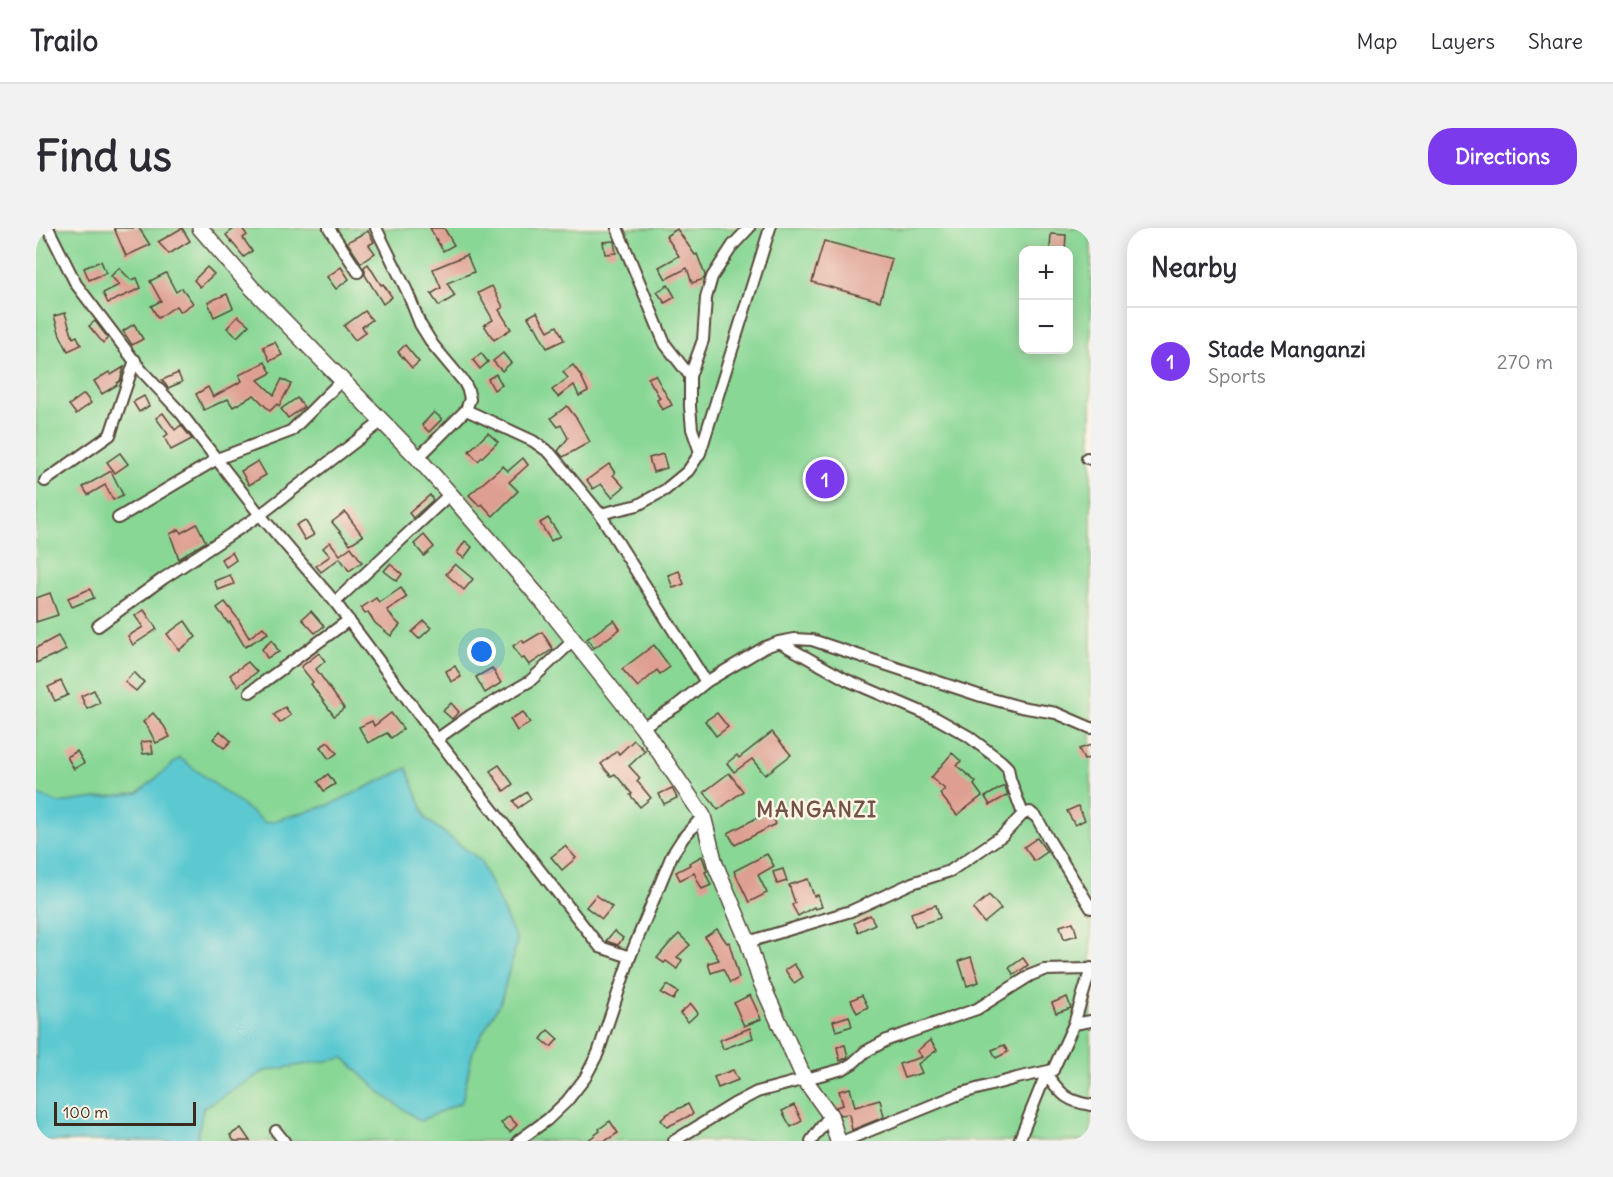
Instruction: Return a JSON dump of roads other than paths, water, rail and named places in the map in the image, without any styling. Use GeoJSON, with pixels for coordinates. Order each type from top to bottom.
{"type":"FeatureCollection","features":[{"type":"Feature","properties":{"kind":"main road"},"geometry":{"type":"LineString","coordinates":[[200,228],[251,287],[418,458],[450,494],[574,640],[642,727],[703,816],[715,864],[748,942],[760,980],[805,1080],[830,1115],[838,1141]]}},
{"type":"Feature","properties":{"kind":"street"},"geometry":{"type":"LineString","coordinates":[[48,228],[76,284],[142,371],[180,412],[260,515],[349,620],[437,738],[600,947],[630,957]]}},
{"type":"Feature","properties":{"kind":"street"},"geometry":{"type":"LineString","coordinates":[[329,228],[358,272]]}},
{"type":"Feature","properties":{"kind":"street"},"geometry":{"type":"LineString","coordinates":[[376,228],[407,291],[420,324],[432,345],[464,382],[470,399],[466,410],[418,458]]}},
{"type":"Feature","properties":{"kind":"street"},"geometry":{"type":"LineString","coordinates":[[617,228],[665,344],[690,376]]}},
{"type":"Feature","properties":{"kind":"street"},"geometry":{"type":"LineString","coordinates":[[700,453],[692,429],[690,376],[703,340],[706,298],[712,277],[733,246],[749,228]]}},
{"type":"Feature","properties":{"kind":"street"},"geometry":{"type":"LineString","coordinates":[[600,514],[638,505],[665,490],[688,471],[700,453],[770,228]]}},
{"type":"Feature","properties":{"kind":"street"},"geometry":{"type":"LineString","coordinates":[[45,481],[110,435],[135,360]]}},
{"type":"Feature","properties":{"kind":"street"},"geometry":{"type":"LineString","coordinates":[[118,518],[217,459],[291,431],[342,380]]}},
{"type":"Feature","properties":{"kind":"street"},"geometry":{"type":"LineString","coordinates":[[466,410],[533,441],[550,453],[600,514],[706,682]]}},
{"type":"Feature","properties":{"kind":"street"},"geometry":{"type":"LineString","coordinates":[[98,626],[164,578],[260,515],[381,422]]}},
{"type":"Feature","properties":{"kind":"street"},"geometry":{"type":"LineString","coordinates":[[335,603],[450,494]]}},
{"type":"Feature","properties":{"kind":"street"},"geometry":{"type":"LineString","coordinates":[[250,692],[349,620]]}},
{"type":"Feature","properties":{"kind":"street"},"geometry":{"type":"LineString","coordinates":[[642,727],[675,707],[706,682],[765,647],[795,639],[812,640],[981,696],[1021,707],[1056,713],[1091,728]]}},
{"type":"Feature","properties":{"kind":"street"},"geometry":{"type":"LineString","coordinates":[[437,738],[471,715],[530,681],[574,640]]}},
{"type":"Feature","properties":{"kind":"street"},"geometry":{"type":"LineString","coordinates":[[779,642],[847,680],[936,718],[968,736],[1008,768],[1023,814]]}},
{"type":"Feature","properties":{"kind":"street"},"geometry":{"type":"LineString","coordinates":[[748,942],[851,911],[912,883],[950,871],[1003,835],[1023,814],[1030,812],[1037,818],[1091,908]]}},
{"type":"Feature","properties":{"kind":"street"},"geometry":{"type":"LineString","coordinates":[[518,1141],[547,1120],[567,1101],[585,1078],[598,1053],[630,957],[672,855],[682,838],[703,816]]}},
{"type":"Feature","properties":{"kind":"street"},"geometry":{"type":"LineString","coordinates":[[674,1141],[757,1092],[843,1069],[865,1052],[887,1040],[977,1009],[1031,975],[1044,970],[1091,968],[1074,1024],[1019,1141]]}},
{"type":"Feature","properties":{"kind":"street"},"geometry":{"type":"LineString","coordinates":[[1074,1024],[1091,1021]]}},
{"type":"Feature","properties":{"kind":"street"},"geometry":{"type":"LineString","coordinates":[[1050,1072],[1062,1094],[1069,1100],[1091,1105]]}},
{"type":"Feature","properties":{"kind":"street"},"geometry":{"type":"LineString","coordinates":[[844,1141],[962,1093],[1017,1078],[1050,1072]]}},
{"type":"Feature","properties":{"kind":"street"},"geometry":{"type":"LineString","coordinates":[[811,1141],[830,1115]]}},
{"type":"Feature","properties":{"kind":"street"},"geometry":{"type":"LineString","coordinates":[[529,1141],[534,1130]]}},
{"type":"Feature","properties":{"kind":"street"},"geometry":{"type":"LineString","coordinates":[[276,1131],[284,1141]]}},
{"type":"Feature","properties":{"kind":"water"},"geometry":{"type":"Polygon","coordinates":[[[180,758],[266,823],[329,805],[407,768],[426,819],[480,860],[517,941],[501,1001],[473,1050],[462,1102],[420,1121],[383,1095],[344,1058],[265,1071],[203,1108],[197,1141],[36,1141],[36,794],[58,803],[138,793],[180,758]]]}},
{"type":"Feature","properties":{"kind":"place","name":"Stade Manganzi"},"geometry":{"type":"Point","coordinates":[825,479]}},
{"type":"Feature","properties":{"kind":"district","name":"MANGANZI"},"geometry":{"type":"Point","coordinates":[817,809]}}]}
